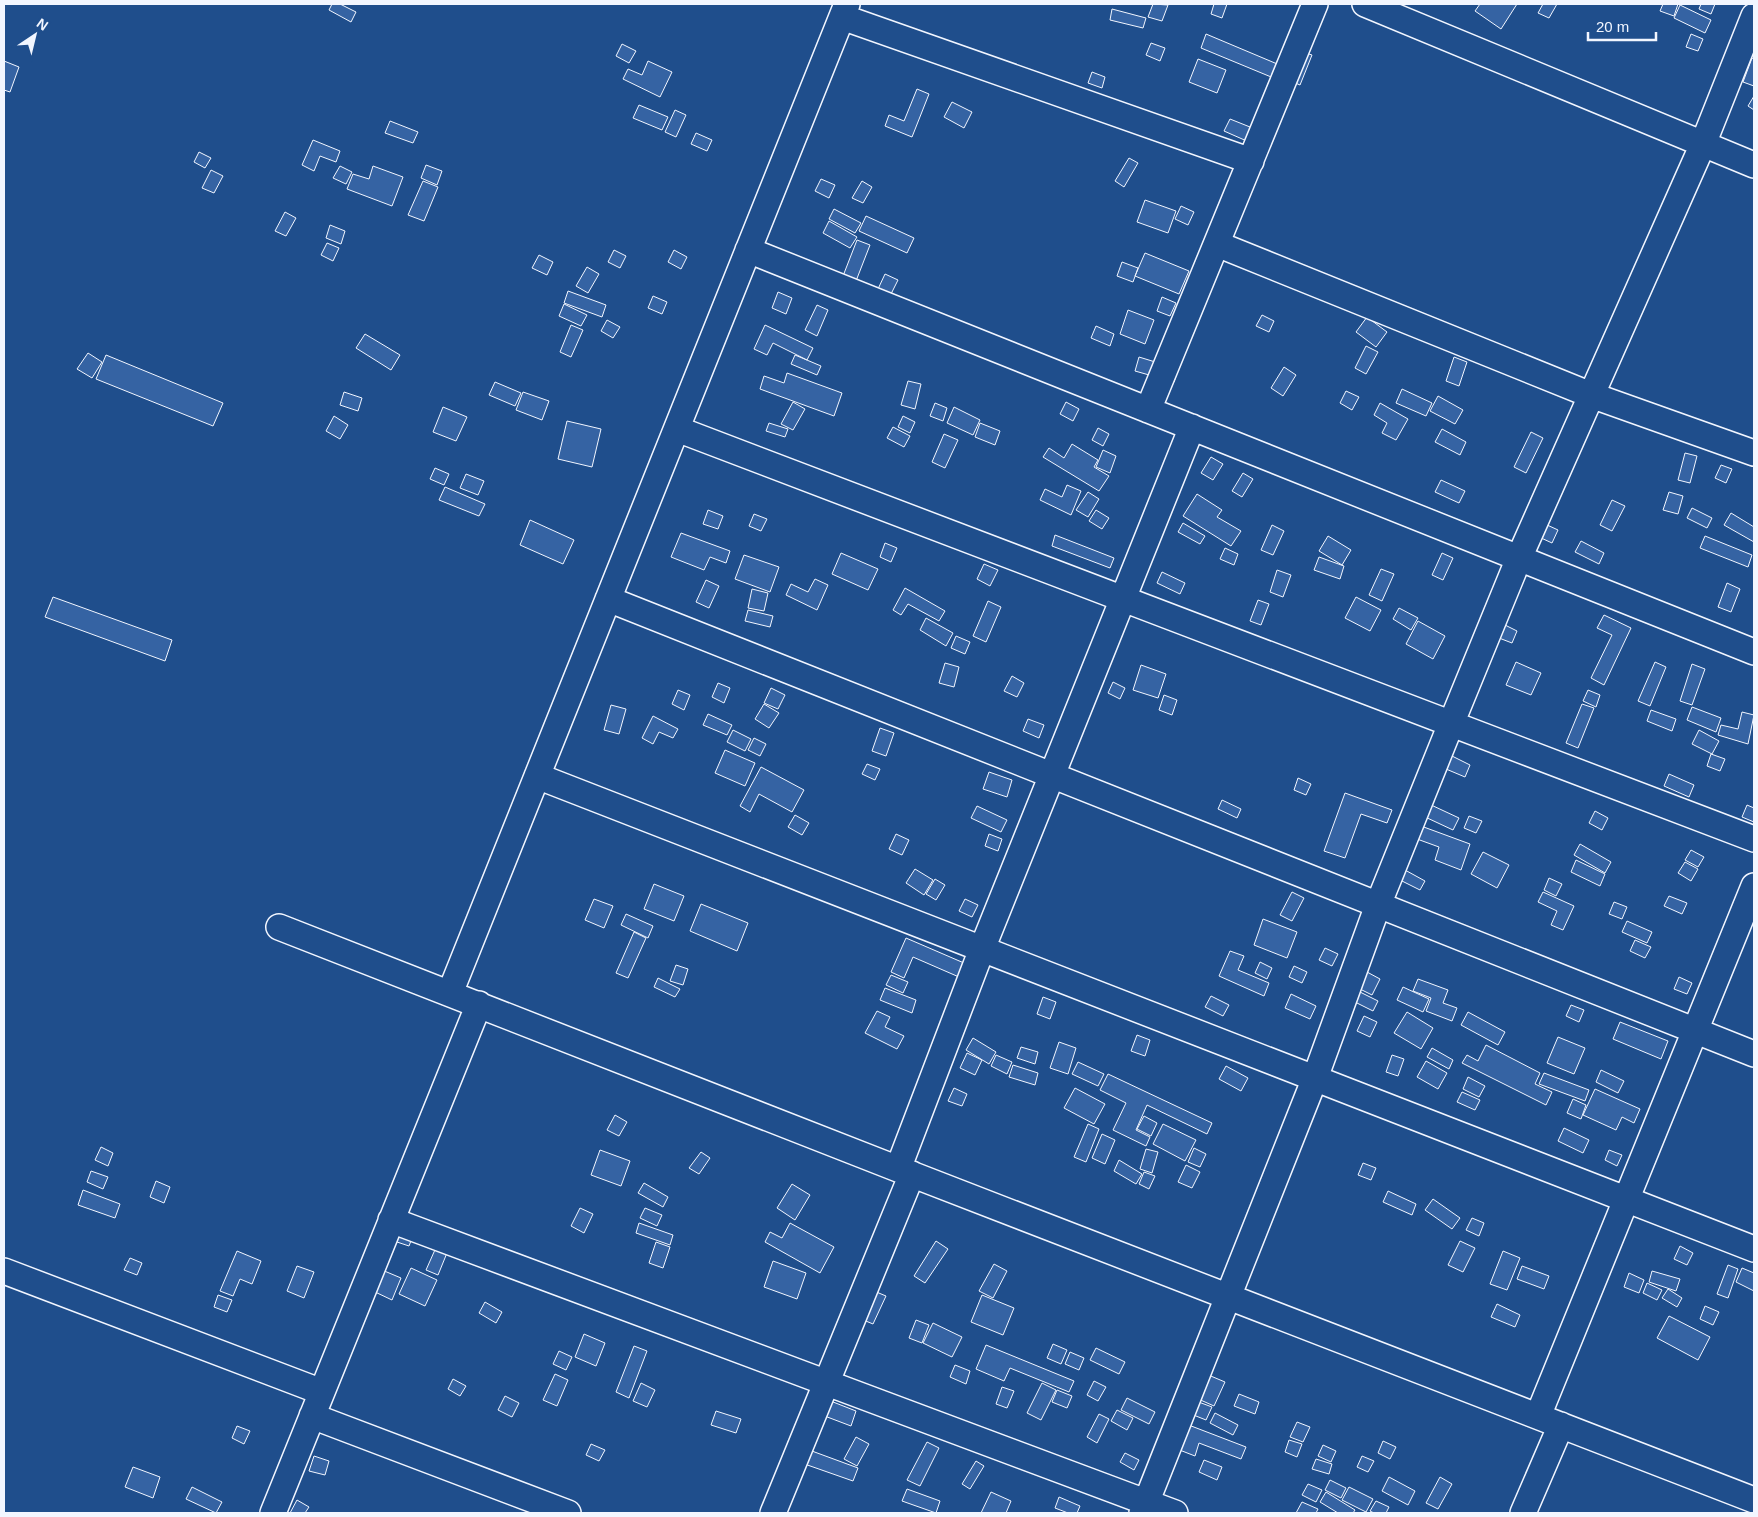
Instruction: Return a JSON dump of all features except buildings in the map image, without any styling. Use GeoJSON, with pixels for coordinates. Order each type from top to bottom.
{"type":"FeatureCollection","features":[{"type":"Feature","properties":{"kind":"street"},"geometry":{"type":"LineString","coordinates":[[1148,410],[1316,4]]}},
{"type":"Feature","properties":{"kind":"street"},"geometry":{"type":"LineString","coordinates":[[1371,5],[1754,165]]}},
{"type":"Feature","properties":{"kind":"street"},"geometry":{"type":"LineString","coordinates":[[450,993],[845,10],[1251,161]]}},
{"type":"Feature","properties":{"kind":"street"},"geometry":{"type":"LineString","coordinates":[[1144,1508],[1227,1295],[1315,1078],[1378,905],[1450,724],[1519,558],[1703,144],[1754,16]]}},
{"type":"Feature","properties":{"kind":"street"},"geometry":{"type":"LineString","coordinates":[[1217,244],[1591,395],[1754,453]]}},
{"type":"Feature","properties":{"kind":"street"},"geometry":{"type":"LineString","coordinates":[[748,250],[1754,652]]}},
{"type":"Feature","properties":{"kind":"street"},"geometry":{"type":"LineString","coordinates":[[773,1513],[826,1383],[905,1172],[982,949],[1192,427]]}},
{"type":"Feature","properties":{"kind":"street"},"geometry":{"type":"LineString","coordinates":[[676,429],[1754,839]]}},
{"type":"Feature","properties":{"kind":"street"},"geometry":{"type":"LineString","coordinates":[[608,599],[1754,1054]]}},
{"type":"Feature","properties":{"kind":"street"},"geometry":{"type":"LineString","coordinates":[[537,776],[1754,1249]]}},
{"type":"Feature","properties":{"kind":"street"},"geometry":{"type":"LineString","coordinates":[[1538,1416],[1754,886]]}},
{"type":"Feature","properties":{"kind":"street"},"geometry":{"type":"LineString","coordinates":[[279,926],[905,1172],[1754,1500]]}},
{"type":"Feature","properties":{"kind":"street"},"geometry":{"type":"LineString","coordinates":[[273,1513],[479,1004]]}},
{"type":"Feature","properties":{"kind":"street"},"geometry":{"type":"LineString","coordinates":[[391,1220],[826,1383],[1144,1508],[1175,1513]]}},
{"type":"Feature","properties":{"kind":"street"},"geometry":{"type":"LineString","coordinates":[[4,1271],[322,1392]]}},
{"type":"Feature","properties":{"kind":"street"},"geometry":{"type":"LineString","coordinates":[[312,1416],[568,1513]]}},
{"type":"Feature","properties":{"kind":"street"},"geometry":{"type":"LineString","coordinates":[[1524,1513],[1561,1425]]}}]}
